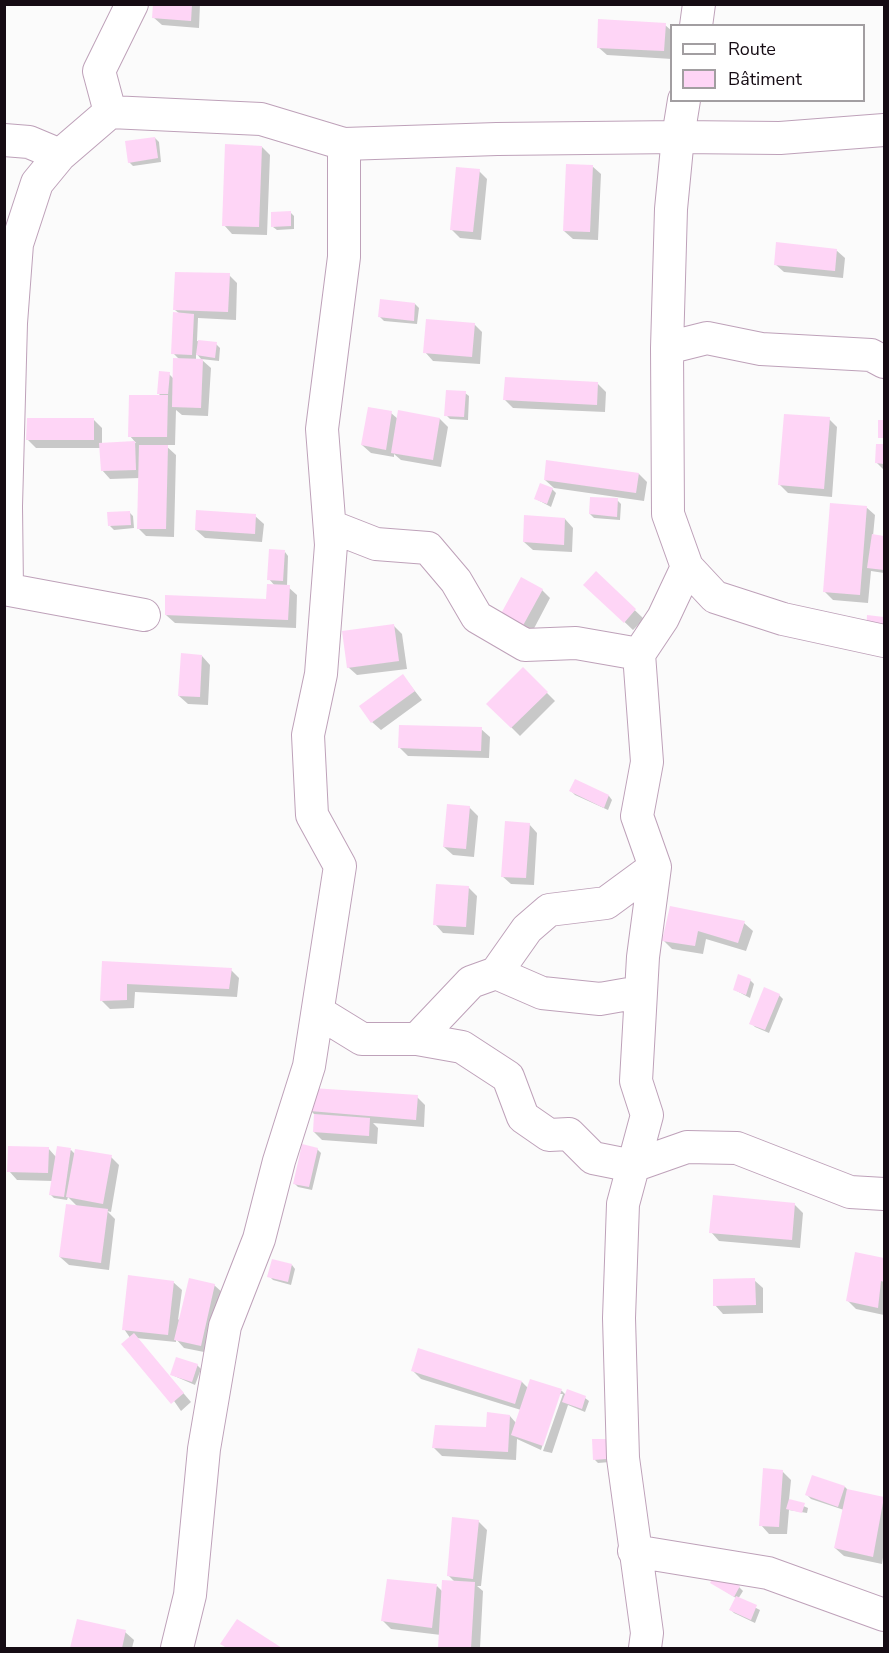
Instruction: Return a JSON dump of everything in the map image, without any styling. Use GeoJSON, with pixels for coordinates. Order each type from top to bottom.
{"type":"FeatureCollection","features":[{"type":"Feature","properties":{"kind":"street"},"geometry":{"type":"LineString","coordinates":[[110,112],[99,71],[132,4]]}},
{"type":"Feature","properties":{"kind":"street"},"geometry":{"type":"LineString","coordinates":[[696,24],[699,4]]}},
{"type":"Feature","properties":{"kind":"street"},"geometry":{"type":"LineString","coordinates":[[144,615],[6,589],[11,323],[17,244],[37,183],[60,155],[110,112],[261,119],[344,144],[508,138],[684,113],[780,138],[885,130]]}},
{"type":"Feature","properties":{"kind":"street"},"geometry":{"type":"LineString","coordinates":[[684,113],[671,209],[667,348],[668,514],[687,567],[716,597],[783,619],[885,641]]}},
{"type":"Feature","properties":{"kind":"street"},"geometry":{"type":"LineString","coordinates":[[4,140],[29,142],[60,155]]}},
{"type":"Feature","properties":{"kind":"street"},"geometry":{"type":"LineString","coordinates":[[177,1648],[190,1595],[204,1449],[225,1326],[259,1239],[279,1161],[309,1066],[340,866],[312,814],[308,735],[321,674],[331,545],[322,429],[344,257],[344,144]]}},
{"type":"Feature","properties":{"kind":"street"},"geometry":{"type":"LineString","coordinates":[[667,348],[707,338],[761,349],[872,355],[885,362]]}},
{"type":"Feature","properties":{"kind":"street"},"geometry":{"type":"LineString","coordinates":[[330,526],[376,544],[428,548],[456,581],[477,617],[525,645],[576,643],[639,654]]}},
{"type":"Feature","properties":{"kind":"street"},"geometry":{"type":"LineString","coordinates":[[645,1648],[647,1633],[623,1458],[620,1318],[623,1204],[646,1115],[636,1081],[640,992],[655,867],[637,816],[647,762],[639,654],[663,618],[687,567]]}},
{"type":"Feature","properties":{"kind":"street"},"geometry":{"type":"LineString","coordinates":[[417,1039],[471,982],[496,973],[526,929],[549,910],[606,903],[655,867]]}},
{"type":"Feature","properties":{"kind":"street"},"geometry":{"type":"LineString","coordinates":[[496,973],[542,993],[600,999],[640,992]]}},
{"type":"Feature","properties":{"kind":"street"},"geometry":{"type":"LineString","coordinates":[[318,1012],[362,1039],[417,1039],[462,1047],[508,1077],[523,1117],[549,1135],[569,1134],[593,1158],[633,1166],[687,1147],[737,1148],[850,1192],[885,1194]]}},
{"type":"Feature","properties":{"kind":"street"},"geometry":{"type":"LineString","coordinates":[[634,1551],[768,1573],[885,1615]]}},
{"type":"Feature","properties":{"kind":"building"},"geometry":{"type":"Polygon","coordinates":[[[153,4],[192,4],[191,21],[152,18],[153,4]]]}},
{"type":"Feature","properties":{"kind":"building"},"geometry":{"type":"Polygon","coordinates":[[[598,19],[666,23],[664,51],[597,48],[598,19]]]}},
{"type":"Feature","properties":{"kind":"building"},"geometry":{"type":"Polygon","coordinates":[[[155,137],[158,158],[128,163],[125,141],[155,137]]]}},
{"type":"Feature","properties":{"kind":"building"},"geometry":{"type":"Polygon","coordinates":[[[225,144],[262,146],[259,227],[222,226],[225,144]]]}},
{"type":"Feature","properties":{"kind":"building"},"geometry":{"type":"Polygon","coordinates":[[[566,164],[593,165],[590,232],[563,231],[566,164]]]}},
{"type":"Feature","properties":{"kind":"building"},"geometry":{"type":"Polygon","coordinates":[[[456,167],[480,169],[473,232],[450,230],[456,167]]]}},
{"type":"Feature","properties":{"kind":"building"},"geometry":{"type":"Polygon","coordinates":[[[291,211],[291,226],[271,227],[271,212],[291,211]]]}},
{"type":"Feature","properties":{"kind":"building"},"geometry":{"type":"Polygon","coordinates":[[[776,242],[837,249],[835,271],[774,265],[776,242]]]}},
{"type":"Feature","properties":{"kind":"building"},"geometry":{"type":"Polygon","coordinates":[[[175,272],[230,273],[228,312],[173,310],[175,272]]]}},
{"type":"Feature","properties":{"kind":"building"},"geometry":{"type":"Polygon","coordinates":[[[380,299],[415,303],[414,321],[378,317],[380,299]]]}},
{"type":"Feature","properties":{"kind":"building"},"geometry":{"type":"Polygon","coordinates":[[[173,312],[194,314],[192,355],[171,354],[173,312]]]}},
{"type":"Feature","properties":{"kind":"building"},"geometry":{"type":"Polygon","coordinates":[[[426,319],[475,323],[472,357],[423,353],[426,319]]]}},
{"type":"Feature","properties":{"kind":"building"},"geometry":{"type":"Polygon","coordinates":[[[198,340],[217,342],[215,358],[196,355],[198,340]]]}},
{"type":"Feature","properties":{"kind":"building"},"geometry":{"type":"Polygon","coordinates":[[[173,358],[203,359],[201,408],[172,407],[173,358]]]}},
{"type":"Feature","properties":{"kind":"building"},"geometry":{"type":"Polygon","coordinates":[[[159,371],[170,372],[168,394],[157,394],[159,371]]]}},
{"type":"Feature","properties":{"kind":"building"},"geometry":{"type":"Polygon","coordinates":[[[505,377],[598,382],[597,405],[503,400],[505,377]]]}},
{"type":"Feature","properties":{"kind":"building"},"geometry":{"type":"Polygon","coordinates":[[[446,390],[466,391],[464,417],[444,416],[446,390]]]}},
{"type":"Feature","properties":{"kind":"building"},"geometry":{"type":"Polygon","coordinates":[[[129,395],[168,395],[167,437],[128,437],[129,395]]]}},
{"type":"Feature","properties":{"kind":"building"},"geometry":{"type":"Polygon","coordinates":[[[368,407],[392,411],[386,450],[361,445],[368,407]]]}},
{"type":"Feature","properties":{"kind":"building"},"geometry":{"type":"Polygon","coordinates":[[[398,410],[440,418],[433,460],[391,453],[398,410]]]}},
{"type":"Feature","properties":{"kind":"building"},"geometry":{"type":"Polygon","coordinates":[[[784,414],[830,417],[824,489],[778,485],[784,414]]]}},
{"type":"Feature","properties":{"kind":"building"},"geometry":{"type":"Polygon","coordinates":[[[27,418],[94,418],[94,440],[26,440],[27,418]]]}},
{"type":"Feature","properties":{"kind":"building"},"geometry":{"type":"Polygon","coordinates":[[[878,420],[884,420],[884,438],[878,438],[878,420]]]}},
{"type":"Feature","properties":{"kind":"building"},"geometry":{"type":"Polygon","coordinates":[[[135,441],[136,470],[101,471],[99,443],[135,441]]]}},
{"type":"Feature","properties":{"kind":"building"},"geometry":{"type":"Polygon","coordinates":[[[876,444],[884,444],[884,464],[875,463],[876,444]]]}},
{"type":"Feature","properties":{"kind":"building"},"geometry":{"type":"Polygon","coordinates":[[[139,445],[168,445],[166,529],[137,529],[139,445]]]}},
{"type":"Feature","properties":{"kind":"building"},"geometry":{"type":"Polygon","coordinates":[[[546,460],[639,473],[636,493],[544,480],[546,460]]]}},
{"type":"Feature","properties":{"kind":"building"},"geometry":{"type":"Polygon","coordinates":[[[540,483],[553,488],[547,504],[534,499],[540,483]]]}},
{"type":"Feature","properties":{"kind":"building"},"geometry":{"type":"Polygon","coordinates":[[[590,497],[618,498],[617,517],[589,514],[590,497]]]}},
{"type":"Feature","properties":{"kind":"building"},"geometry":{"type":"Polygon","coordinates":[[[830,503],[867,506],[860,595],[823,592],[830,503]]]}},
{"type":"Feature","properties":{"kind":"building"},"geometry":{"type":"Polygon","coordinates":[[[196,510],[256,514],[255,534],[195,530],[196,510]]]}},
{"type":"Feature","properties":{"kind":"building"},"geometry":{"type":"Polygon","coordinates":[[[130,511],[131,525],[108,526],[107,512],[130,511]]]}},
{"type":"Feature","properties":{"kind":"building"},"geometry":{"type":"Polygon","coordinates":[[[524,515],[565,518],[564,545],[523,542],[524,515]]]}},
{"type":"Feature","properties":{"kind":"building"},"geometry":{"type":"Polygon","coordinates":[[[872,534],[884,536],[884,570],[867,568],[872,534]]]}},
{"type":"Feature","properties":{"kind":"building"},"geometry":{"type":"Polygon","coordinates":[[[269,549],[285,550],[283,581],[267,580],[269,549]]]}},
{"type":"Feature","properties":{"kind":"building"},"geometry":{"type":"Polygon","coordinates":[[[596,571],[636,609],[624,623],[583,585],[596,571]]]}},
{"type":"Feature","properties":{"kind":"building"},"geometry":{"type":"Polygon","coordinates":[[[521,577],[543,589],[520,631],[498,619],[521,577]]]}},
{"type":"Feature","properties":{"kind":"building"},"geometry":{"type":"Polygon","coordinates":[[[267,584],[290,585],[288,620],[165,615],[165,595],[266,599],[267,584]]]}},
{"type":"Feature","properties":{"kind":"building"},"geometry":{"type":"Polygon","coordinates":[[[867,615],[884,617],[884,633],[866,631],[867,615]]]}},
{"type":"Feature","properties":{"kind":"building"},"geometry":{"type":"Polygon","coordinates":[[[394,624],[399,661],[347,668],[342,631],[394,624]]]}},
{"type":"Feature","properties":{"kind":"building"},"geometry":{"type":"Polygon","coordinates":[[[181,653],[202,655],[200,697],[178,696],[181,653]]]}},
{"type":"Feature","properties":{"kind":"building"},"geometry":{"type":"Polygon","coordinates":[[[523,667],[548,692],[511,728],[486,704],[523,667]]]}},
{"type":"Feature","properties":{"kind":"building"},"geometry":{"type":"Polygon","coordinates":[[[403,674],[415,691],[371,723],[359,706],[403,674]]]}},
{"type":"Feature","properties":{"kind":"building"},"geometry":{"type":"Polygon","coordinates":[[[399,725],[482,727],[481,751],[398,748],[399,725]]]}},
{"type":"Feature","properties":{"kind":"building"},"geometry":{"type":"Polygon","coordinates":[[[575,779],[609,795],[604,808],[569,791],[575,779]]]}},
{"type":"Feature","properties":{"kind":"building"},"geometry":{"type":"Polygon","coordinates":[[[447,804],[470,806],[466,849],[443,847],[447,804]]]}},
{"type":"Feature","properties":{"kind":"building"},"geometry":{"type":"Polygon","coordinates":[[[505,821],[530,823],[526,878],[501,877],[505,821]]]}},
{"type":"Feature","properties":{"kind":"building"},"geometry":{"type":"Polygon","coordinates":[[[436,884],[469,886],[466,927],[433,925],[436,884]]]}},
{"type":"Feature","properties":{"kind":"building"},"geometry":{"type":"Polygon","coordinates":[[[670,906],[745,921],[738,943],[698,931],[695,946],[662,941],[670,906]]]}},
{"type":"Feature","properties":{"kind":"building"},"geometry":{"type":"Polygon","coordinates":[[[102,961],[232,968],[229,989],[127,984],[127,1000],[100,1001],[102,961]]]}},
{"type":"Feature","properties":{"kind":"building"},"geometry":{"type":"Polygon","coordinates":[[[738,974],[751,979],[746,995],[733,990],[738,974]]]}},
{"type":"Feature","properties":{"kind":"building"},"geometry":{"type":"Polygon","coordinates":[[[764,987],[780,994],[765,1030],[749,1024],[764,987]]]}},
{"type":"Feature","properties":{"kind":"building"},"geometry":{"type":"Polygon","coordinates":[[[312,1088],[418,1095],[416,1120],[310,1111],[312,1088]]]}},
{"type":"Feature","properties":{"kind":"building"},"geometry":{"type":"Polygon","coordinates":[[[314,1114],[370,1118],[369,1136],[313,1132],[314,1114]]]}},
{"type":"Feature","properties":{"kind":"building"},"geometry":{"type":"Polygon","coordinates":[[[302,1144],[318,1148],[309,1187],[293,1184],[302,1144]]]}},
{"type":"Feature","properties":{"kind":"building"},"geometry":{"type":"Polygon","coordinates":[[[8,1146],[49,1147],[48,1173],[7,1172],[8,1146]]]}},
{"type":"Feature","properties":{"kind":"building"},"geometry":{"type":"Polygon","coordinates":[[[57,1146],[71,1148],[64,1197],[49,1195],[57,1146]]]}},
{"type":"Feature","properties":{"kind":"building"},"geometry":{"type":"Polygon","coordinates":[[[75,1149],[112,1155],[103,1204],[66,1197],[75,1149]]]}},
{"type":"Feature","properties":{"kind":"building"},"geometry":{"type":"Polygon","coordinates":[[[713,1195],[795,1203],[792,1240],[709,1233],[713,1195]]]}},
{"type":"Feature","properties":{"kind":"building"},"geometry":{"type":"Polygon","coordinates":[[[66,1204],[108,1209],[101,1263],[59,1257],[66,1204]]]}},
{"type":"Feature","properties":{"kind":"building"},"geometry":{"type":"Polygon","coordinates":[[[855,1252],[884,1258],[884,1282],[881,1281],[878,1308],[846,1301],[855,1252]]]}},
{"type":"Feature","properties":{"kind":"building"},"geometry":{"type":"Polygon","coordinates":[[[272,1259],[292,1264],[288,1282],[267,1277],[272,1259]]]}},
{"type":"Feature","properties":{"kind":"building"},"geometry":{"type":"Polygon","coordinates":[[[128,1275],[174,1281],[168,1335],[122,1330],[128,1275]]]}},
{"type":"Feature","properties":{"kind":"building"},"geometry":{"type":"Polygon","coordinates":[[[189,1278],[215,1284],[201,1346],[174,1340],[189,1278]]]}},
{"type":"Feature","properties":{"kind":"building"},"geometry":{"type":"Polygon","coordinates":[[[755,1278],[756,1305],[713,1306],[713,1279],[755,1278]]]}},
{"type":"Feature","properties":{"kind":"building"},"geometry":{"type":"Polygon","coordinates":[[[134,1333],[184,1393],[171,1404],[121,1344],[134,1333]]]}},
{"type":"Feature","properties":{"kind":"building"},"geometry":{"type":"Polygon","coordinates":[[[418,1348],[522,1381],[515,1404],[411,1371],[418,1348]]]}},
{"type":"Feature","properties":{"kind":"building"},"geometry":{"type":"Polygon","coordinates":[[[176,1357],[198,1364],[192,1382],[170,1375],[176,1357]]]}},
{"type":"Feature","properties":{"kind":"building"},"geometry":{"type":"Polygon","coordinates":[[[530,1379],[562,1389],[543,1446],[511,1435],[530,1379]]]}},
{"type":"Feature","properties":{"kind":"building"},"geometry":{"type":"Polygon","coordinates":[[[567,1389],[586,1396],[582,1409],[562,1402],[567,1389]]]}},
{"type":"Feature","properties":{"kind":"building"},"geometry":{"type":"Polygon","coordinates":[[[487,1412],[510,1415],[508,1452],[432,1448],[435,1425],[486,1427],[487,1412]]]}},
{"type":"Feature","properties":{"kind":"building"},"geometry":{"type":"Polygon","coordinates":[[[592,1439],[606,1439],[606,1459],[593,1460],[592,1439]]]}},
{"type":"Feature","properties":{"kind":"building"},"geometry":{"type":"Polygon","coordinates":[[[763,1468],[783,1470],[779,1527],[759,1526],[763,1468]]]}},
{"type":"Feature","properties":{"kind":"building"},"geometry":{"type":"Polygon","coordinates":[[[812,1475],[845,1486],[838,1507],[805,1495],[812,1475]]]}},
{"type":"Feature","properties":{"kind":"building"},"geometry":{"type":"Polygon","coordinates":[[[847,1489],[884,1497],[873,1557],[834,1548],[847,1489]]]}},
{"type":"Feature","properties":{"kind":"building"},"geometry":{"type":"Polygon","coordinates":[[[789,1499],[805,1503],[802,1513],[786,1509],[789,1499]]]}},
{"type":"Feature","properties":{"kind":"building"},"geometry":{"type":"Polygon","coordinates":[[[452,1517],[479,1520],[473,1579],[447,1576],[452,1517]]]}},
{"type":"Feature","properties":{"kind":"building"},"geometry":{"type":"Polygon","coordinates":[[[716,1573],[740,1586],[734,1597],[710,1583],[716,1573]]]}},
{"type":"Feature","properties":{"kind":"building"},"geometry":{"type":"Polygon","coordinates":[[[387,1579],[437,1584],[432,1628],[381,1621],[387,1579]]]}},
{"type":"Feature","properties":{"kind":"building"},"geometry":{"type":"Polygon","coordinates":[[[442,1580],[475,1582],[471,1648],[438,1648],[442,1580]]]}},
{"type":"Feature","properties":{"kind":"building"},"geometry":{"type":"Polygon","coordinates":[[[736,1596],[757,1605],[751,1620],[729,1610],[736,1596]]]}},
{"type":"Feature","properties":{"kind":"building"},"geometry":{"type":"Polygon","coordinates":[[[77,1619],[126,1630],[122,1648],[70,1648],[77,1619]]]}},
{"type":"Feature","properties":{"kind":"building"},"geometry":{"type":"Polygon","coordinates":[[[237,1619],[282,1648],[227,1648],[220,1644],[237,1619]]]}}]}
